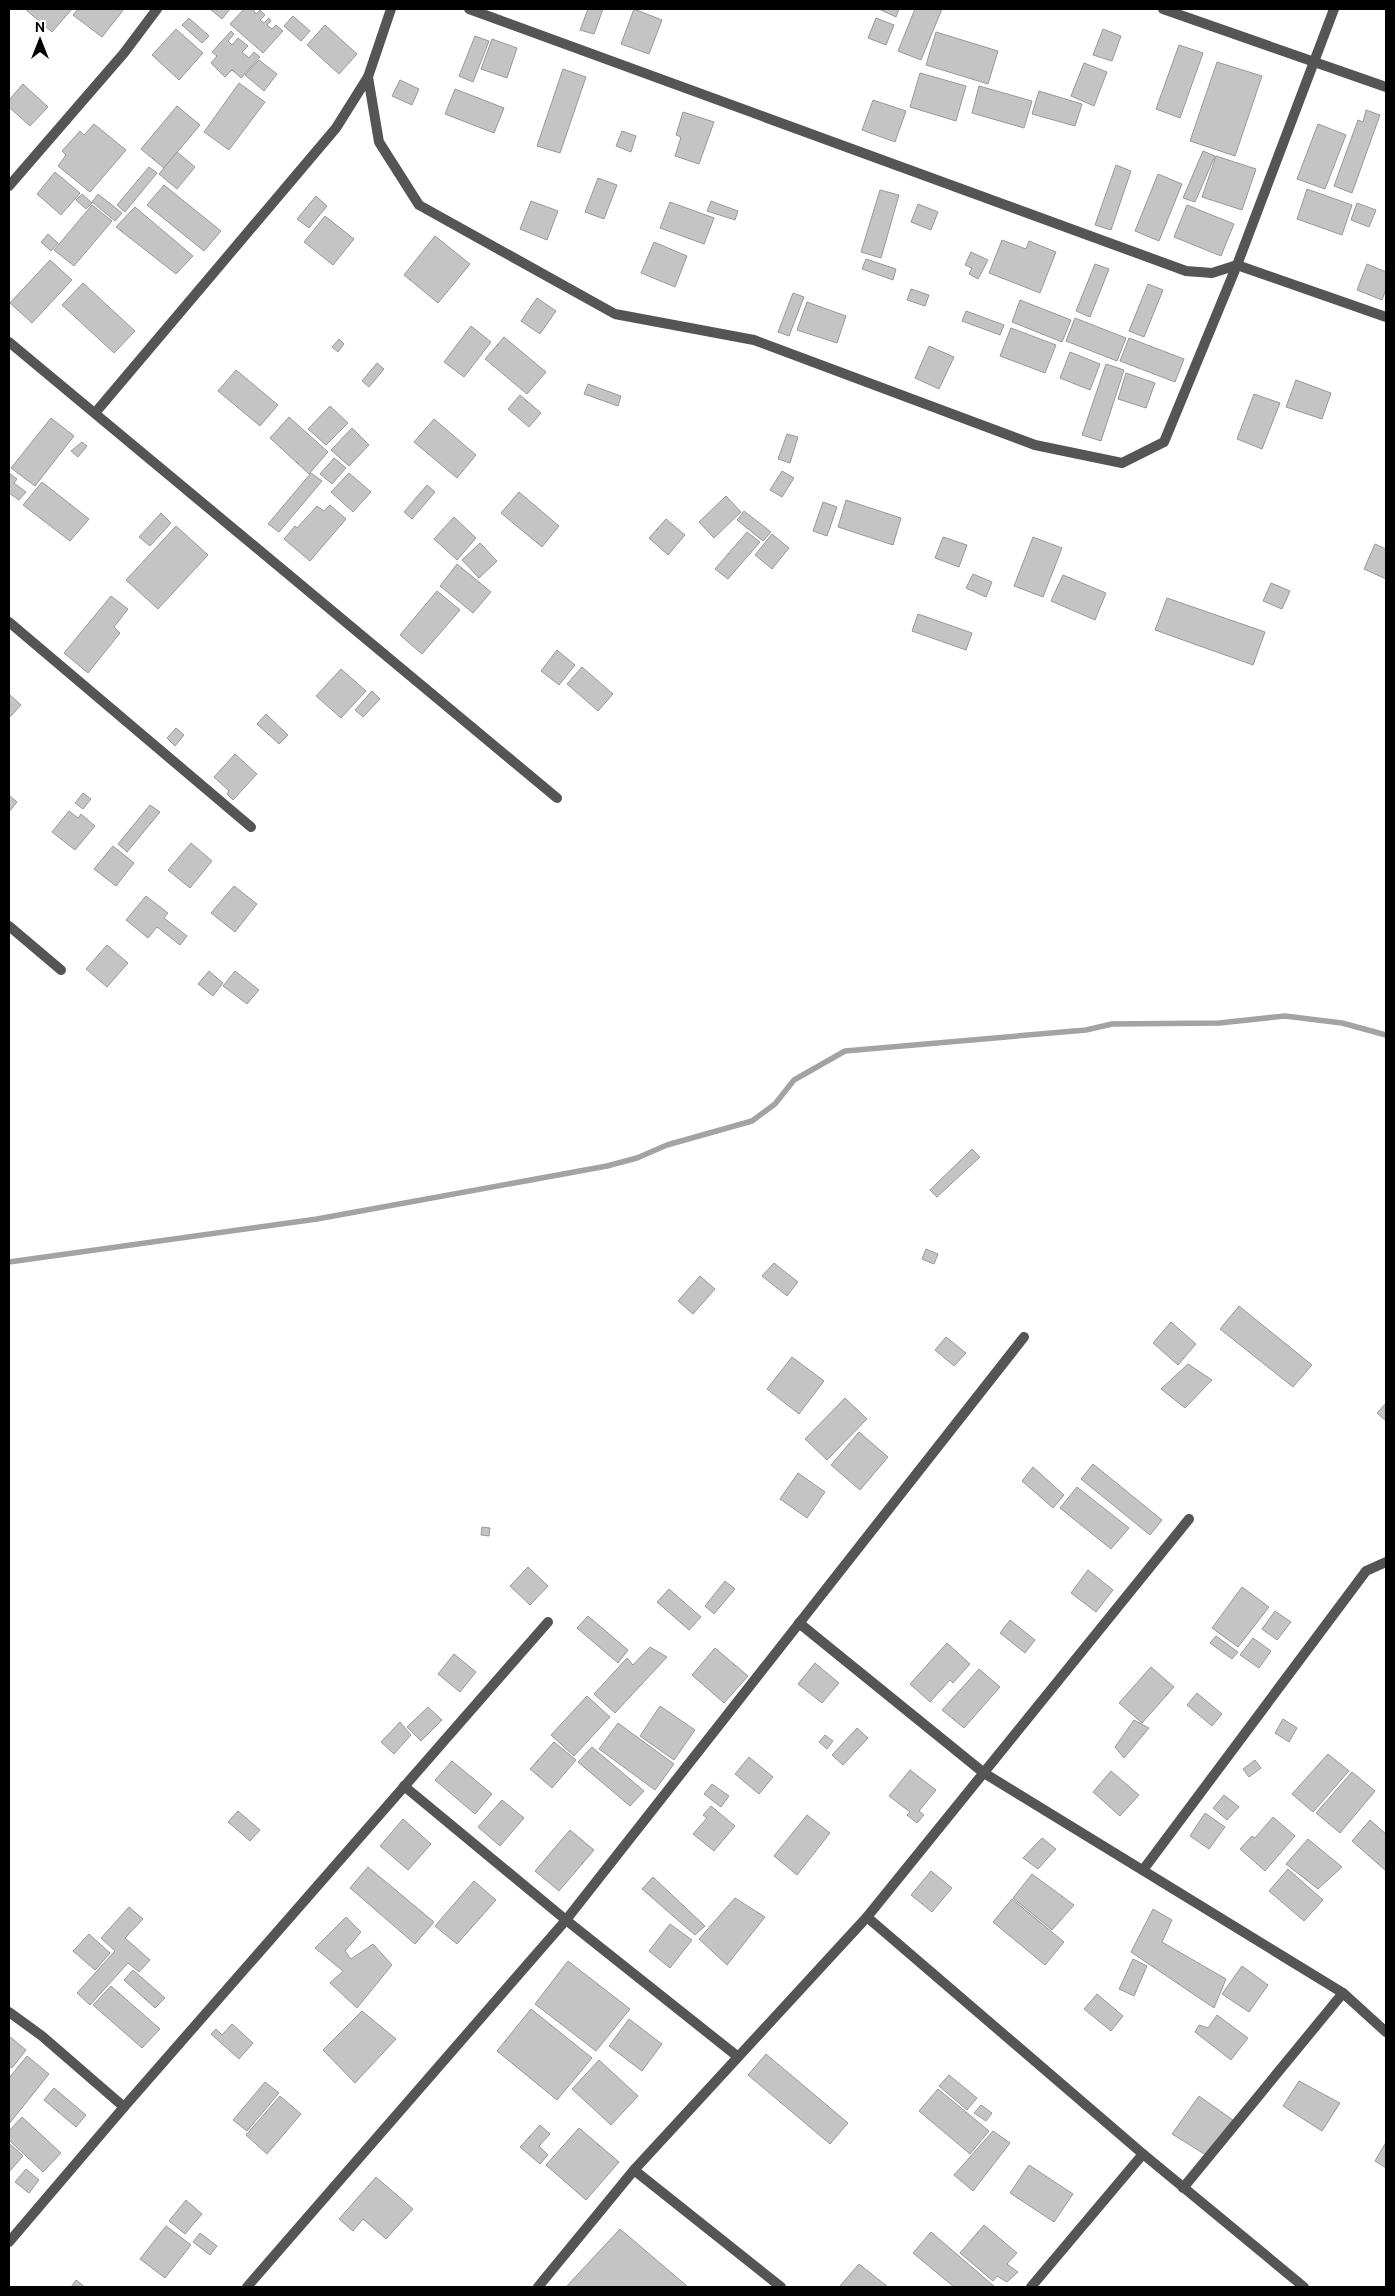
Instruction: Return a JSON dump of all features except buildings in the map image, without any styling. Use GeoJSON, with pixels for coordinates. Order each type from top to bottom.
{"type":"FeatureCollection","features":[{"type":"Feature","properties":{"kind":"street"},"geometry":{"type":"LineString","coordinates":[[9,186],[124,53],[157,9]]}},
{"type":"Feature","properties":{"kind":"street"},"geometry":{"type":"LineString","coordinates":[[95,413],[336,128],[368,77],[391,9]]}},
{"type":"Feature","properties":{"kind":"street"},"geometry":{"type":"LineString","coordinates":[[469,9],[1186,271],[1212,273],[1236,265],[1386,317]]}},
{"type":"Feature","properties":{"kind":"street"},"geometry":{"type":"LineString","coordinates":[[1163,9],[1386,86]]}},
{"type":"Feature","properties":{"kind":"street"},"geometry":{"type":"LineString","coordinates":[[368,77],[379,142],[419,205],[616,314],[754,340],[1035,445],[1122,463],[1164,442],[1236,265],[1334,9]]}},
{"type":"Feature","properties":{"kind":"street"},"geometry":{"type":"LineString","coordinates":[[9,342],[557,798]]}},
{"type":"Feature","properties":{"kind":"street"},"geometry":{"type":"LineString","coordinates":[[9,622],[251,826]]}},
{"type":"Feature","properties":{"kind":"street"},"geometry":{"type":"LineString","coordinates":[[9,926],[61,970]]}},
{"type":"Feature","properties":{"kind":"street"},"geometry":{"type":"LineString","coordinates":[[247,2287],[566,1920],[1024,1337]]}},
{"type":"Feature","properties":{"kind":"street"},"geometry":{"type":"LineString","coordinates":[[538,2287],[634,2170],[737,2056],[867,1918],[1188,1519]]}},
{"type":"Feature","properties":{"kind":"street"},"geometry":{"type":"LineString","coordinates":[[1143,1870],[1366,1571],[1386,1562]]}},
{"type":"Feature","properties":{"kind":"street"},"geometry":{"type":"LineString","coordinates":[[9,2242],[124,2107],[548,1622]]}},
{"type":"Feature","properties":{"kind":"street"},"geometry":{"type":"LineString","coordinates":[[799,1622],[984,1773],[1343,1993],[1386,2032]]}},
{"type":"Feature","properties":{"kind":"street"},"geometry":{"type":"LineString","coordinates":[[404,1786],[566,1920],[737,2056]]}},
{"type":"Feature","properties":{"kind":"street"},"geometry":{"type":"LineString","coordinates":[[867,1918],[1183,2188],[1304,2287]]}},
{"type":"Feature","properties":{"kind":"street"},"geometry":{"type":"LineString","coordinates":[[1183,2188],[1343,1993]]}},
{"type":"Feature","properties":{"kind":"street"},"geometry":{"type":"LineString","coordinates":[[9,2012],[42,2036],[124,2107]]}},
{"type":"Feature","properties":{"kind":"street"},"geometry":{"type":"LineString","coordinates":[[1031,2287],[1143,2154]]}},
{"type":"Feature","properties":{"kind":"street"},"geometry":{"type":"LineString","coordinates":[[634,2170],[781,2287]]}},
{"type":"Feature","properties":{"kind":"waterway"},"geometry":{"type":"LineString","coordinates":[[9,1262],[317,1219],[607,1166],[637,1158],[667,1145],[752,1121],[775,1104],[794,1080],[845,1051],[1086,1030],[1112,1024],[1219,1023],[1285,1016],[1342,1023],[1386,1035]]}}]}
